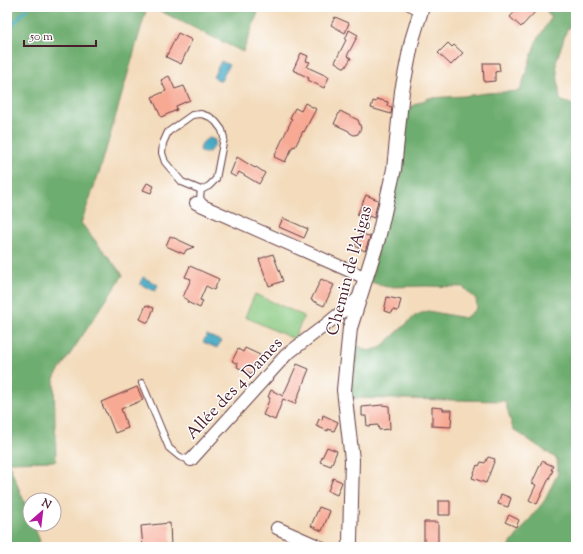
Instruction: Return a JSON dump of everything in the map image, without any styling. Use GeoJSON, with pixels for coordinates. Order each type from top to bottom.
{"type":"FeatureCollection","features":[{"type":"Feature","properties":{"kind":"street","name":"Chemin de l'Aigas"},"geometry":{"type":"LineString","coordinates":[[348,547],[350,541],[352,460],[344,390],[350,328],[378,239],[394,169],[402,91],[417,9]]}},
{"type":"Feature","properties":{"kind":"street"},"geometry":{"type":"LineString","coordinates":[[202,205],[366,278]]}},
{"type":"Feature","properties":{"kind":"street","name":"Allée des 4 Dames"},"geometry":{"type":"LineString","coordinates":[[191,460],[286,355],[360,297]]}},
{"type":"Feature","properties":{"kind":"street"},"geometry":{"type":"LineString","coordinates":[[277,528],[320,547]]}},
{"type":"Feature","properties":{"kind":"lane"},"geometry":{"type":"LineString","coordinates":[[201,114],[210,117],[216,122],[222,130],[224,138],[216,178],[209,186],[201,190],[182,182],[165,162],[162,153],[163,143],[168,132],[192,115],[201,114]]}},
{"type":"Feature","properties":{"kind":"lane"},"geometry":{"type":"LineString","coordinates":[[201,190],[200,198],[202,205]]}},
{"type":"Feature","properties":{"kind":"lane"},"geometry":{"type":"LineString","coordinates":[[142,383],[169,448],[180,457],[191,460]]}},
{"type":"Feature","properties":{"kind":"green space"},"geometry":{"type":"Polygon","coordinates":[[[7,7],[147,7],[101,167],[81,223],[123,275],[54,378],[56,461],[8,462],[22,496],[22,532],[36,532],[40,541],[36,547],[7,547],[7,7]]]}},
{"type":"Feature","properties":{"kind":"green space"},"geometry":{"type":"Polygon","coordinates":[[[152,7],[260,7],[243,52],[152,7]]]}},
{"type":"Feature","properties":{"kind":"green space"},"geometry":{"type":"Polygon","coordinates":[[[544,7],[576,7],[576,25],[567,29],[556,62],[560,100],[576,106],[576,547],[508,547],[545,500],[558,473],[557,459],[513,429],[505,401],[352,398],[350,382],[354,344],[368,351],[380,348],[416,315],[428,311],[465,318],[477,308],[476,299],[463,287],[387,287],[371,282],[405,112],[414,105],[429,98],[520,91],[536,42],[551,18],[544,7]]]}},
{"type":"Feature","properties":{"kind":"green space"},"geometry":{"type":"Polygon","coordinates":[[[255,294],[304,316],[294,339],[245,317],[255,294]]]}},
{"type":"Feature","properties":{"kind":"water"},"geometry":{"type":"Polygon","coordinates":[[[221,61],[229,65],[221,81],[213,77],[221,61]]]}},
{"type":"Feature","properties":{"kind":"water"},"geometry":{"type":"Polygon","coordinates":[[[210,138],[215,140],[215,145],[209,152],[203,153],[200,150],[202,144],[206,139],[210,138]]]}},
{"type":"Feature","properties":{"kind":"water"},"geometry":{"type":"Polygon","coordinates":[[[143,277],[158,285],[155,291],[140,284],[143,277]]]}},
{"type":"Feature","properties":{"kind":"water"},"geometry":{"type":"Polygon","coordinates":[[[207,335],[221,341],[217,348],[203,342],[207,335]]]}},
{"type":"Feature","properties":{"kind":"building"},"geometry":{"type":"Polygon","coordinates":[[[519,7],[531,7],[536,11],[521,27],[510,17],[519,7]]]}},
{"type":"Feature","properties":{"kind":"building"},"geometry":{"type":"Polygon","coordinates":[[[335,17],[349,23],[345,33],[331,25],[335,17]]]}},
{"type":"Feature","properties":{"kind":"building"},"geometry":{"type":"Polygon","coordinates":[[[349,30],[358,35],[347,56],[351,58],[345,68],[335,62],[346,40],[349,30]]]}},
{"type":"Feature","properties":{"kind":"building"},"geometry":{"type":"Polygon","coordinates":[[[178,33],[192,40],[181,64],[166,57],[178,33]]]}},
{"type":"Feature","properties":{"kind":"building"},"geometry":{"type":"Polygon","coordinates":[[[448,43],[452,47],[454,45],[463,53],[451,65],[438,53],[448,43]]]}},
{"type":"Feature","properties":{"kind":"building"},"geometry":{"type":"Polygon","coordinates":[[[301,53],[308,56],[306,61],[310,62],[307,67],[329,77],[324,88],[293,70],[301,53]]]}},
{"type":"Feature","properties":{"kind":"building"},"geometry":{"type":"Polygon","coordinates":[[[483,63],[499,63],[500,71],[495,72],[495,81],[484,82],[483,63]]]}},
{"type":"Feature","properties":{"kind":"building"},"geometry":{"type":"Polygon","coordinates":[[[169,76],[175,89],[184,86],[190,100],[176,106],[177,110],[161,117],[152,97],[166,91],[161,80],[169,76]]]}},
{"type":"Feature","properties":{"kind":"building"},"geometry":{"type":"Polygon","coordinates":[[[377,99],[388,102],[387,106],[392,107],[391,114],[371,108],[373,101],[376,102],[377,99]]]}},
{"type":"Feature","properties":{"kind":"building"},"geometry":{"type":"Polygon","coordinates":[[[305,103],[316,109],[304,132],[303,131],[295,147],[293,146],[285,162],[274,157],[292,119],[290,118],[295,108],[301,111],[305,103]]]}},
{"type":"Feature","properties":{"kind":"building"},"geometry":{"type":"Polygon","coordinates":[[[340,111],[358,120],[361,128],[358,134],[354,135],[334,124],[340,111]]]}},
{"type":"Feature","properties":{"kind":"building"},"geometry":{"type":"Polygon","coordinates":[[[237,157],[265,173],[259,184],[239,172],[236,177],[230,174],[237,157]]]}},
{"type":"Feature","properties":{"kind":"building"},"geometry":{"type":"Polygon","coordinates":[[[147,183],[154,186],[151,193],[143,190],[147,183]]]}},
{"type":"Feature","properties":{"kind":"building"},"geometry":{"type":"Polygon","coordinates":[[[366,195],[378,200],[374,218],[369,216],[367,220],[357,215],[366,195]]]}},
{"type":"Feature","properties":{"kind":"building"},"geometry":{"type":"Polygon","coordinates":[[[283,218],[308,229],[304,238],[279,227],[283,218]]]}},
{"type":"Feature","properties":{"kind":"building"},"geometry":{"type":"Polygon","coordinates":[[[361,233],[370,237],[365,251],[355,246],[361,233]]]}},
{"type":"Feature","properties":{"kind":"building"},"geometry":{"type":"Polygon","coordinates":[[[170,236],[194,247],[186,250],[184,254],[166,246],[170,236]]]}},
{"type":"Feature","properties":{"kind":"building"},"geometry":{"type":"Polygon","coordinates":[[[273,254],[283,281],[269,286],[259,259],[273,254]]]}},
{"type":"Feature","properties":{"kind":"building"},"geometry":{"type":"Polygon","coordinates":[[[190,266],[219,279],[214,290],[206,286],[200,300],[203,301],[200,308],[187,302],[188,300],[183,297],[191,279],[185,277],[190,266]]]}},
{"type":"Feature","properties":{"kind":"building"},"geometry":{"type":"Polygon","coordinates":[[[321,279],[334,285],[324,306],[311,300],[321,279]]]}},
{"type":"Feature","properties":{"kind":"building"},"geometry":{"type":"Polygon","coordinates":[[[387,297],[401,300],[398,311],[393,310],[392,313],[384,311],[387,297]]]}},
{"type":"Feature","properties":{"kind":"building"},"geometry":{"type":"Polygon","coordinates":[[[146,305],[154,308],[148,323],[140,319],[146,305]]]}},
{"type":"Feature","properties":{"kind":"building"},"geometry":{"type":"Polygon","coordinates":[[[245,348],[260,355],[252,374],[237,367],[238,364],[232,361],[238,349],[243,352],[245,348]]]}},
{"type":"Feature","properties":{"kind":"building"},"geometry":{"type":"Polygon","coordinates":[[[297,364],[309,369],[295,404],[283,399],[275,420],[263,415],[270,398],[268,397],[271,390],[283,396],[297,364]]]}},
{"type":"Feature","properties":{"kind":"building"},"geometry":{"type":"Polygon","coordinates":[[[137,387],[143,400],[121,409],[128,428],[115,433],[101,402],[137,387]]]}},
{"type":"Feature","properties":{"kind":"building"},"geometry":{"type":"Polygon","coordinates":[[[382,405],[389,406],[390,429],[379,430],[378,425],[367,426],[366,416],[362,416],[362,407],[382,405]]]}},
{"type":"Feature","properties":{"kind":"building"},"geometry":{"type":"Polygon","coordinates":[[[432,407],[443,408],[443,410],[452,410],[451,427],[432,426],[432,407]]]}},
{"type":"Feature","properties":{"kind":"building"},"geometry":{"type":"Polygon","coordinates":[[[323,415],[338,422],[334,431],[328,429],[328,431],[316,426],[319,419],[322,420],[323,415]]]}},
{"type":"Feature","properties":{"kind":"building"},"geometry":{"type":"Polygon","coordinates":[[[327,447],[337,451],[331,466],[320,462],[327,447]]]}},
{"type":"Feature","properties":{"kind":"building"},"geometry":{"type":"Polygon","coordinates":[[[488,457],[495,459],[486,483],[472,478],[477,465],[479,466],[481,462],[485,463],[488,457]]]}},
{"type":"Feature","properties":{"kind":"building"},"geometry":{"type":"Polygon","coordinates":[[[542,461],[553,466],[551,470],[553,470],[537,504],[529,500],[536,485],[532,483],[542,461]]]}},
{"type":"Feature","properties":{"kind":"building"},"geometry":{"type":"Polygon","coordinates":[[[333,478],[342,482],[337,495],[328,491],[333,478]]]}},
{"type":"Feature","properties":{"kind":"building"},"geometry":{"type":"Polygon","coordinates":[[[501,494],[511,498],[508,507],[498,504],[501,494]]]}},
{"type":"Feature","properties":{"kind":"building"},"geometry":{"type":"Polygon","coordinates":[[[438,501],[450,501],[450,515],[438,515],[438,501]]]}},
{"type":"Feature","properties":{"kind":"building"},"geometry":{"type":"Polygon","coordinates":[[[319,507],[330,511],[322,531],[311,526],[319,507]]]}},
{"type":"Feature","properties":{"kind":"building"},"geometry":{"type":"Polygon","coordinates":[[[509,515],[519,520],[516,527],[505,522],[509,515]]]}},
{"type":"Feature","properties":{"kind":"building"},"geometry":{"type":"Polygon","coordinates":[[[424,522],[438,522],[438,547],[424,547],[424,522]]]}},
{"type":"Feature","properties":{"kind":"building"},"geometry":{"type":"Polygon","coordinates":[[[170,523],[171,547],[143,547],[141,526],[170,523]]]}},
{"type":"Feature","properties":{"kind":"waterway"},"geometry":{"type":"LineString","coordinates":[[7,31],[28,7]]}}]}
